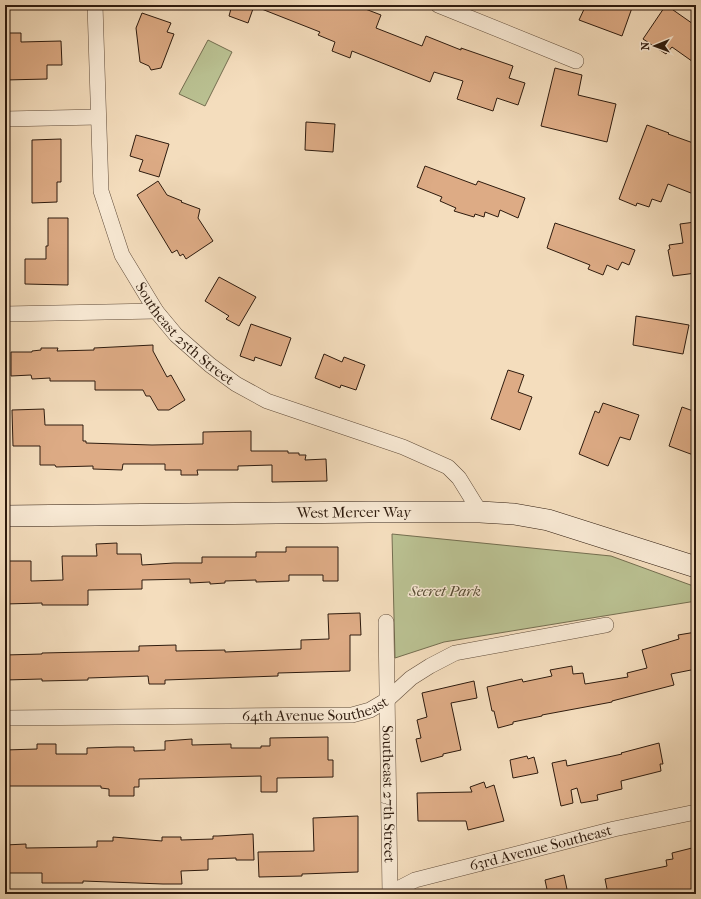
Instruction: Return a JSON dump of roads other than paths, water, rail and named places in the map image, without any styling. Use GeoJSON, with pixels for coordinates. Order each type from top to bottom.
{"type":"FeatureCollection","features":[{"type":"Feature","properties":{"kind":"street","name":"Southeast 25th Street"},"geometry":{"type":"LineString","coordinates":[[95,5],[101,191],[122,255],[156,311],[176,335],[210,365],[236,384],[267,401],[403,447],[448,467],[460,478],[480,512]]}},
{"type":"Feature","properties":{"kind":"street"},"geometry":{"type":"LineString","coordinates":[[438,5],[576,61]]}},
{"type":"Feature","properties":{"kind":"street"},"geometry":{"type":"LineString","coordinates":[[5,119],[98,117]]}},
{"type":"Feature","properties":{"kind":"street"},"geometry":{"type":"LineString","coordinates":[[5,314],[156,311]]}},
{"type":"Feature","properties":{"kind":"street","name":"West Mercer Way"},"geometry":{"type":"LineString","coordinates":[[5,516],[480,512],[514,514],[548,520],[696,567]]}},
{"type":"Feature","properties":{"kind":"street","name":"Southeast 27th Street"},"geometry":{"type":"LineString","coordinates":[[386,622],[389,893]]}},
{"type":"Feature","properties":{"kind":"street","name":"64th Avenue Southeast"},"geometry":{"type":"LineString","coordinates":[[5,718],[352,715],[370,710],[387,700],[411,678],[455,652],[606,625]]}},
{"type":"Feature","properties":{"kind":"street","name":"63rd Avenue Southeast"},"geometry":{"type":"LineString","coordinates":[[389,893],[415,880],[614,829],[696,812]]}},
{"type":"Feature","properties":{"kind":"park label","name":"Secret Park"},"geometry":{"type":"Point","coordinates":[445,591]}}]}
